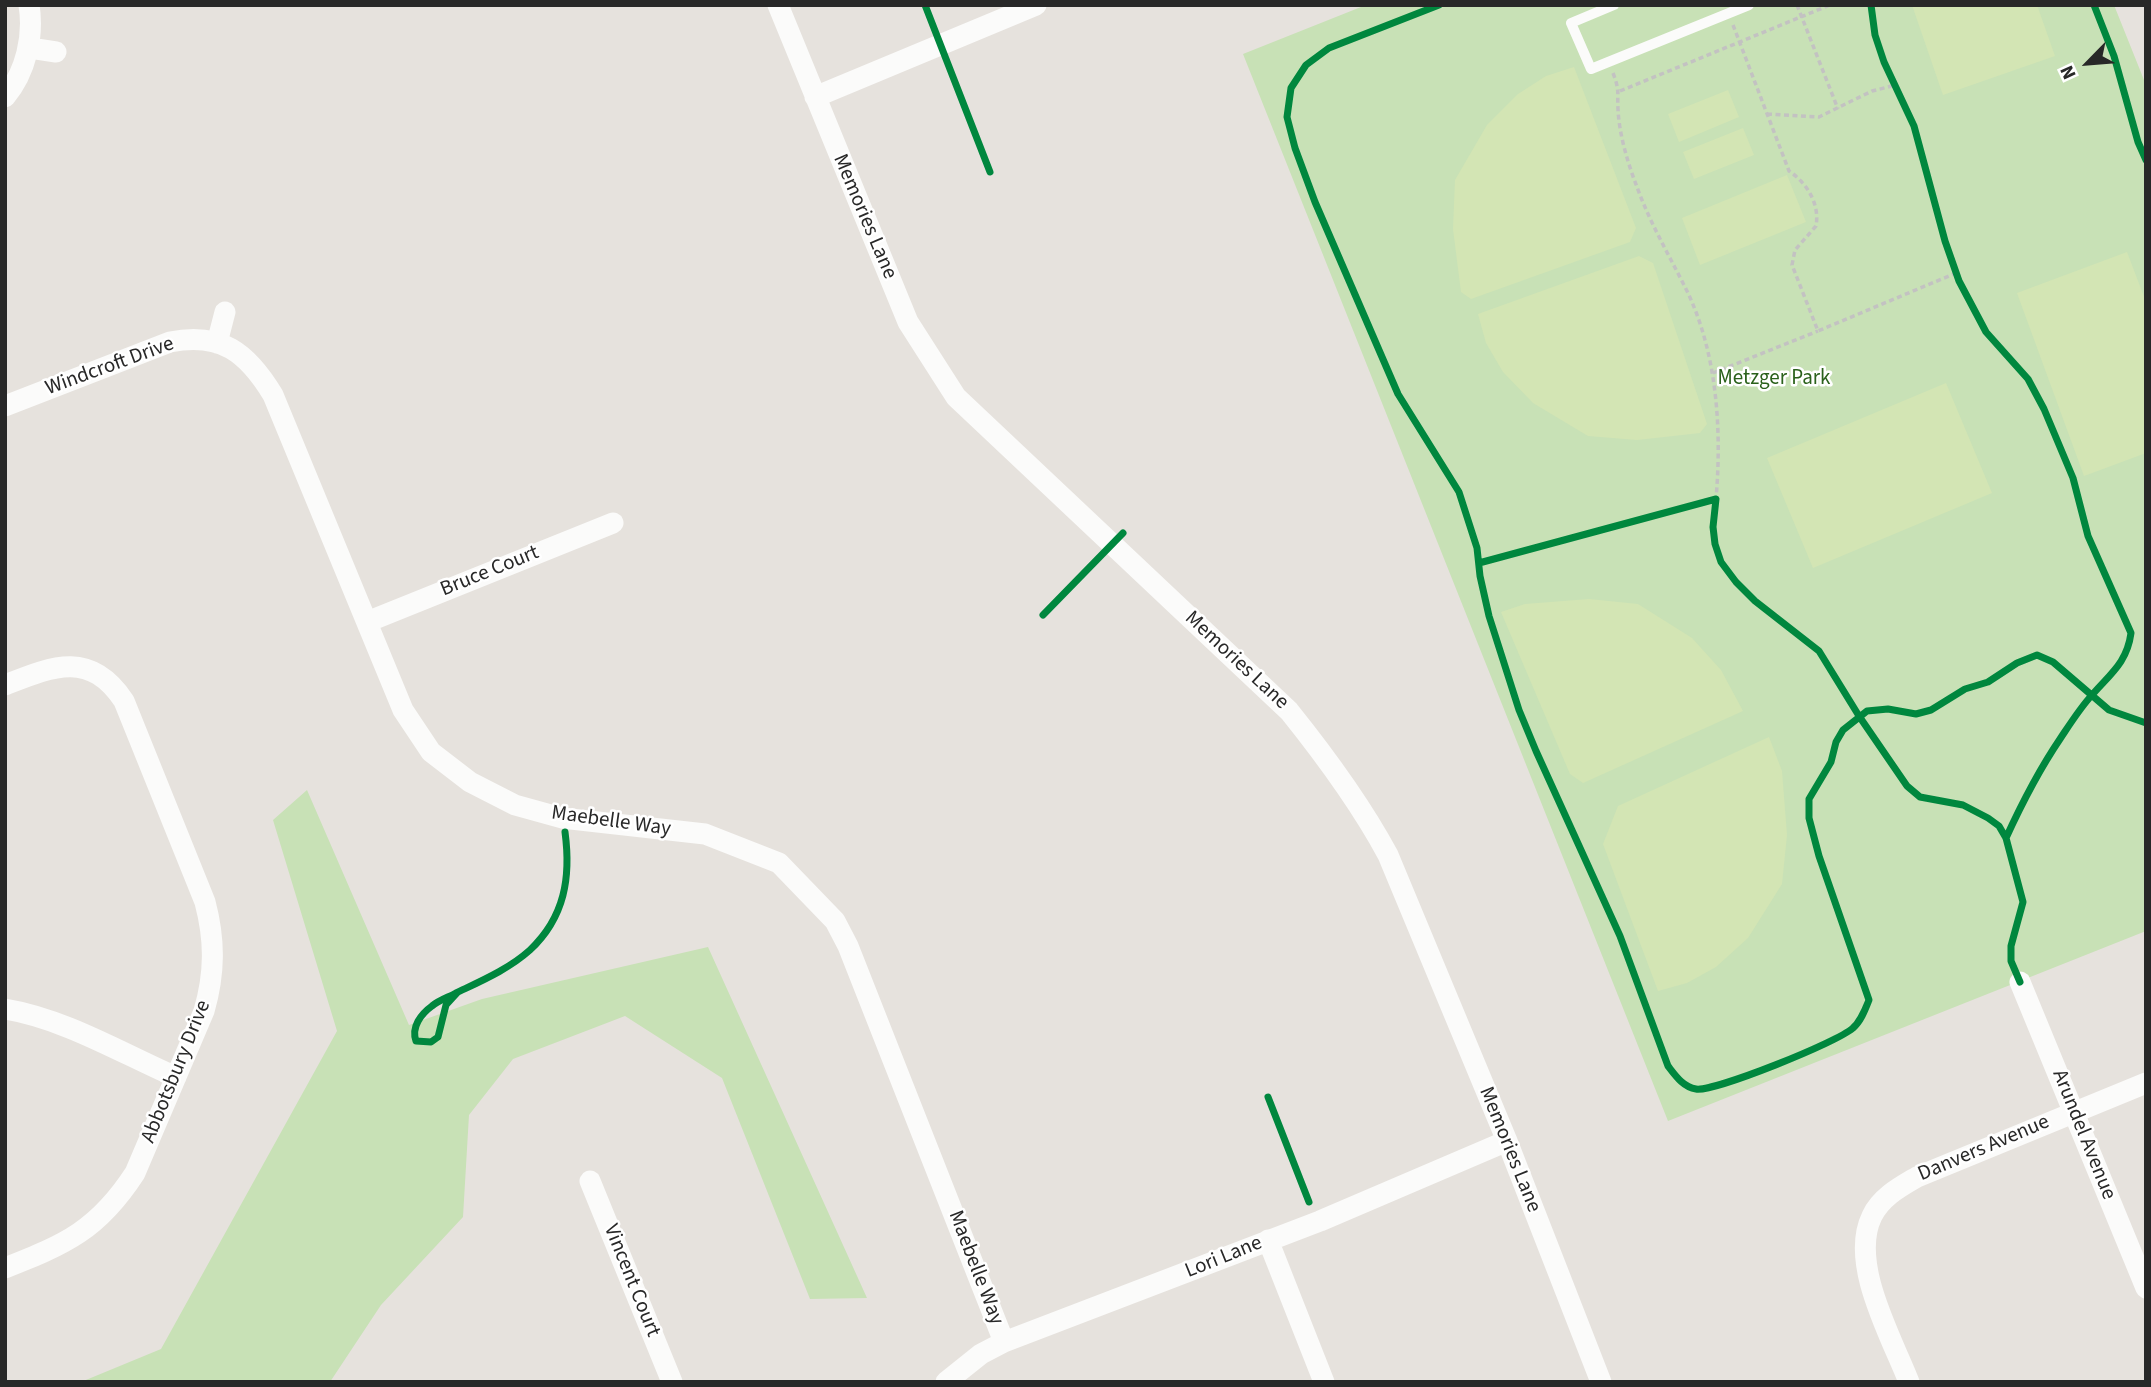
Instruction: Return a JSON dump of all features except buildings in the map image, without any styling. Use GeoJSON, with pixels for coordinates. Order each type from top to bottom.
{"type":"FeatureCollection","features":[{"type":"Feature","properties":{"kind":"street"},"geometry":{"type":"LineString","coordinates":[[5,97],[30,48],[29,5]]}},
{"type":"Feature","properties":{"kind":"street","name":"Memories Lane"},"geometry":{"type":"LineString","coordinates":[[778,5],[908,322],[956,397],[1289,711],[1335,768],[1364,810],[1388,855],[1507,1142],[1601,1382]]}},
{"type":"Feature","properties":{"kind":"street"},"geometry":{"type":"LineString","coordinates":[[814,97],[1036,5]]}},
{"type":"Feature","properties":{"kind":"street"},"geometry":{"type":"LineString","coordinates":[[30,48],[56,51]]}},
{"type":"Feature","properties":{"kind":"street"},"geometry":{"type":"LineString","coordinates":[[217,343],[225,312]]}},
{"type":"Feature","properties":{"kind":"street","name":"Windcroft Drive"},"geometry":{"type":"LineString","coordinates":[[5,406],[170,342],[193,338],[217,343]]}},
{"type":"Feature","properties":{"kind":"street","name":"Maebelle Way"},"geometry":{"type":"LineString","coordinates":[[217,343],[238,352],[258,371],[273,395],[403,710],[431,752],[470,782],[515,805],[562,818],[705,834],[779,863],[835,920],[848,946],[1004,1342]]}},
{"type":"Feature","properties":{"kind":"street","name":"Bruce Court"},"geometry":{"type":"LineString","coordinates":[[367,622],[614,523]]}},
{"type":"Feature","properties":{"kind":"street","name":"Abbotsbury Drive"},"geometry":{"type":"LineString","coordinates":[[5,685],[47,668],[71,666],[88,669],[102,676],[114,687],[124,701],[205,902],[214,957],[205,1011],[135,1173],[119,1198],[99,1219],[78,1235],[55,1248],[5,1268]]}},
{"type":"Feature","properties":{"kind":"street","name":"Arundel Avenue"},"geometry":{"type":"LineString","coordinates":[[2020,982],[2146,1288]]}},
{"type":"Feature","properties":{"kind":"street"},"geometry":{"type":"LineString","coordinates":[[5,1009],[57,1023],[176,1077]]}},
{"type":"Feature","properties":{"kind":"street","name":"Danvers Avenue"},"geometry":{"type":"LineString","coordinates":[[1909,1382],[1868,1279],[1864,1247],[1872,1215],[1891,1192],[1917,1177],[2146,1083]]}},
{"type":"Feature","properties":{"kind":"street","name":"Lori Lane"},"geometry":{"type":"LineString","coordinates":[[946,1382],[981,1354],[1004,1342],[1320,1221],[1507,1142]]}},
{"type":"Feature","properties":{"kind":"street","name":"Vincent Court"},"geometry":{"type":"LineString","coordinates":[[590,1181],[672,1382]]}},
{"type":"Feature","properties":{"kind":"street"},"geometry":{"type":"LineString","coordinates":[[1268,1240],[1324,1382]]}},
{"type":"Feature","properties":{"kind":"lane"},"geometry":{"type":"LineString","coordinates":[[1614,5],[1571,23],[1591,69],[1749,5]]}},
{"type":"Feature","properties":{"kind":"path"},"geometry":{"type":"LineString","coordinates":[[1797,5],[1838,109]]}},
{"type":"Feature","properties":{"kind":"path"},"geometry":{"type":"LineString","coordinates":[[1620,91],[1830,5]]}},
{"type":"Feature","properties":{"kind":"path"},"geometry":{"type":"LineString","coordinates":[[1728,14],[1789,171],[1800,178],[1816,209],[1816,226],[1795,250],[1792,265],[1818,331]]}},
{"type":"Feature","properties":{"kind":"path"},"geometry":{"type":"LineString","coordinates":[[1609,62],[1620,91],[1618,110],[1636,185],[1651,224],[1686,289],[1707,343],[1719,463],[1715,508]]}},
{"type":"Feature","properties":{"kind":"path"},"geometry":{"type":"LineString","coordinates":[[1767,114],[1819,117],[1872,90],[1898,89],[1890,73]]}},
{"type":"Feature","properties":{"kind":"path"},"geometry":{"type":"LineString","coordinates":[[1712,374],[1957,277],[1952,262]]}},
{"type":"Feature","properties":{"kind":"path"},"geometry":{"type":"LineString","coordinates":[[1703,502],[1716,499]]}},
{"type":"Feature","properties":{"kind":"green space","name":"Metzger Park"},"geometry":{"type":"Polygon","coordinates":[[[1366,5],[2114,5],[2146,85],[2146,931],[1668,1121],[1243,54],[1366,5]]]}},
{"type":"Feature","properties":{"kind":"green space"},"geometry":{"type":"Polygon","coordinates":[[[1912,5],[2037,5],[2055,56],[1943,95],[1912,5]]]}},
{"type":"Feature","properties":{"kind":"green space"},"geometry":{"type":"Polygon","coordinates":[[[1574,67],[1636,228],[1630,242],[1471,299],[1461,292],[1453,229],[1455,180],[1487,125],[1518,94],[1546,76],[1574,67]]]}},
{"type":"Feature","properties":{"kind":"green space"},"geometry":{"type":"Polygon","coordinates":[[[1728,90],[1739,117],[1679,142],[1668,114],[1728,90]]]}},
{"type":"Feature","properties":{"kind":"green space"},"geometry":{"type":"Polygon","coordinates":[[[1743,128],[1754,155],[1694,179],[1683,152],[1743,128]]]}},
{"type":"Feature","properties":{"kind":"green space"},"geometry":{"type":"Polygon","coordinates":[[[1787,175],[1806,222],[1700,265],[1682,218],[1787,175]]]}},
{"type":"Feature","properties":{"kind":"green space"},"geometry":{"type":"Polygon","coordinates":[[[2127,252],[2146,302],[2146,453],[2084,476],[2017,293],[2127,252]]]}},
{"type":"Feature","properties":{"kind":"green space"},"geometry":{"type":"Polygon","coordinates":[[[1639,256],[1653,263],[1707,424],[1700,433],[1637,440],[1588,436],[1533,403],[1503,372],[1486,343],[1478,314],[1639,256]]]}},
{"type":"Feature","properties":{"kind":"green space"},"geometry":{"type":"Polygon","coordinates":[[[1946,383],[1992,493],[1813,568],[1767,458],[1946,383]]]}},
{"type":"Feature","properties":{"kind":"green space"},"geometry":{"type":"Polygon","coordinates":[[[1589,599],[1638,604],[1692,638],[1721,670],[1743,711],[1583,783],[1570,774],[1501,612],[1525,604],[1589,599]]]}},
{"type":"Feature","properties":{"kind":"green space"},"geometry":{"type":"Polygon","coordinates":[[[1769,737],[1782,771],[1787,835],[1782,884],[1748,938],[1716,967],[1687,983],[1658,991],[1603,844],[1618,806],[1769,737]]]}},
{"type":"Feature","properties":{"kind":"green space"},"geometry":{"type":"Polygon","coordinates":[[[307,790],[409,1025],[482,999],[708,947],[867,1298],[810,1299],[722,1078],[625,1016],[513,1059],[469,1115],[463,1217],[381,1305],[330,1382],[81,1382],[161,1349],[337,1031],[273,820],[307,790]]]}},
{"type":"Feature","properties":{"kind":"cycle path"},"geometry":{"type":"LineString","coordinates":[[925,5],[990,172]]}},
{"type":"Feature","properties":{"kind":"cycle path"},"geometry":{"type":"LineString","coordinates":[[1439,5],[1329,48],[1306,65],[1291,88],[1287,117],[1295,148],[1315,202],[1398,394],[1459,492],[1477,548],[1489,616],[1519,710],[1620,936],[1668,1066],[1680,1080],[1696,1089],[1750,1075],[1843,1035],[1853,1028],[1862,1015],[1869,1000],[1819,856],[1809,818],[1809,799],[1831,762],[1836,742],[1843,730],[1867,711],[1888,709],[1916,714],[1931,710],[1965,689],[1988,682],[2017,663],[2037,655],[2053,662],[2109,710],[2146,723]]}},
{"type":"Feature","properties":{"kind":"cycle path"},"geometry":{"type":"LineString","coordinates":[[1871,5],[1875,35],[1884,62],[1914,126],[1945,241],[1959,281],[1986,332],[2028,379],[2044,409],[2073,478],[2088,536],[2131,633],[2122,660],[2083,705],[2052,751],[2006,838]]}},
{"type":"Feature","properties":{"kind":"cycle path"},"geometry":{"type":"LineString","coordinates":[[2094,5],[2114,56],[2138,142],[2146,160]]}},
{"type":"Feature","properties":{"kind":"cycle path"},"geometry":{"type":"LineString","coordinates":[[1479,563],[1716,499],[1713,527],[1721,562],[1755,601],[1819,651],[1907,786],[1920,797],[1963,805],[1999,826],[2006,838],[2023,902],[2011,946],[2011,961],[2020,982]]}},
{"type":"Feature","properties":{"kind":"cycle path"},"geometry":{"type":"LineString","coordinates":[[1043,615],[1123,533]]}},
{"type":"Feature","properties":{"kind":"cycle path"},"geometry":{"type":"LineString","coordinates":[[457,993],[446,1005],[438,1037],[431,1042],[416,1041],[416,1026],[428,1009],[441,1000],[513,963],[542,937],[563,896],[567,865],[565,832]]}},
{"type":"Feature","properties":{"kind":"cycle path"},"geometry":{"type":"LineString","coordinates":[[1268,1097],[1309,1202]]}}]}
